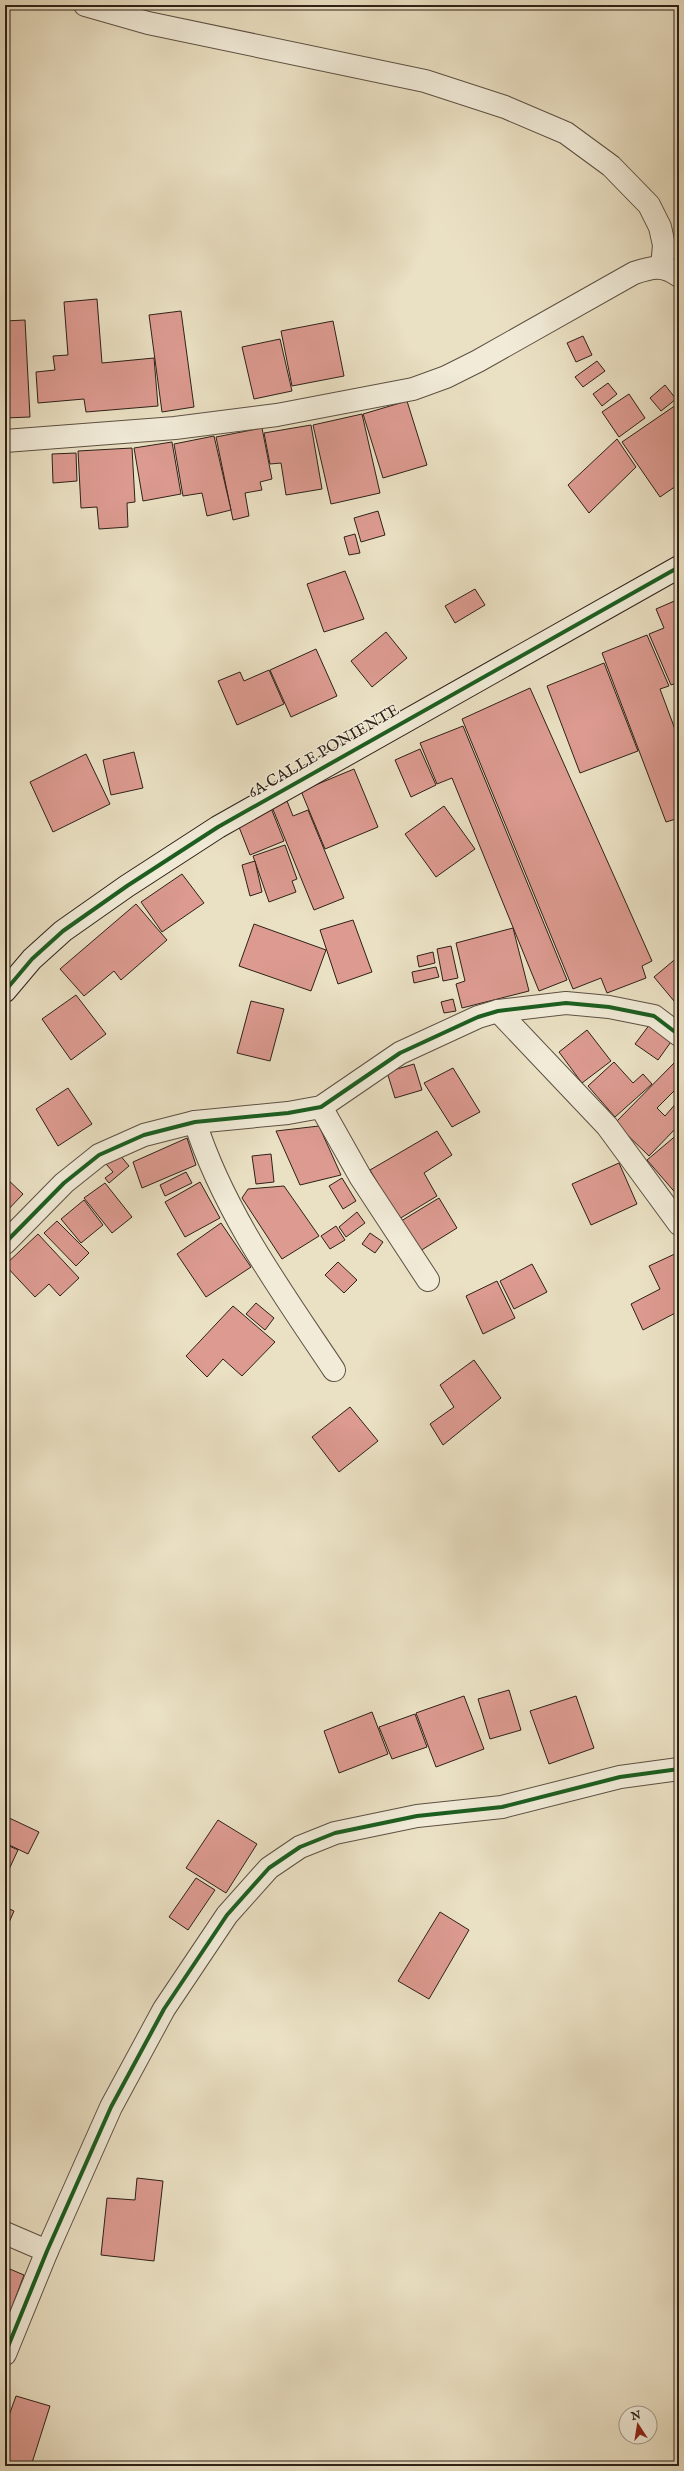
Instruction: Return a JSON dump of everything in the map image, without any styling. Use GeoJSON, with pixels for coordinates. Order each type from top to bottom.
{"type":"FeatureCollection","features":[{"type":"Feature","properties":{"kind":"street"},"geometry":{"type":"LineString","coordinates":[[5,441],[175,428],[278,415],[413,389],[446,377],[478,361],[634,273],[651,268],[671,271],[660,227],[648,205],[611,166],[566,134],[505,107],[425,81],[148,23],[85,5]]}},
{"type":"Feature","properties":{"kind":"street","name":"6A CALLE PONIENTE"},"geometry":{"type":"LineString","coordinates":[[5,991],[32,959],[63,931],[126,886],[218,827],[679,567]]}},
{"type":"Feature","properties":{"kind":"street"},"geometry":{"type":"LineString","coordinates":[[5,1243],[64,1183],[99,1155],[144,1135],[195,1122],[288,1113],[320,1107],[400,1053],[441,1033],[498,1011],[566,1003],[609,1007],[654,1016],[679,1035]]}},
{"type":"Feature","properties":{"kind":"street"},"geometry":{"type":"LineString","coordinates":[[498,1011],[607,1126],[679,1224]]}},
{"type":"Feature","properties":{"kind":"street"},"geometry":{"type":"LineString","coordinates":[[320,1107],[360,1178],[428,1280]]}},
{"type":"Feature","properties":{"kind":"street"},"geometry":{"type":"LineString","coordinates":[[195,1122],[202,1144],[224,1192],[264,1264],[334,1370]]}},
{"type":"Feature","properties":{"kind":"street"},"geometry":{"type":"LineString","coordinates":[[5,2354],[47,2251],[111,2108],[164,2009],[188,1970],[227,1915],[269,1868],[300,1847],[335,1833],[418,1816],[502,1807],[620,1777],[679,1769]]}},
{"type":"Feature","properties":{"kind":"street"},"geometry":{"type":"LineString","coordinates":[[5,2233],[47,2251]]}},
{"type":"Feature","properties":{"kind":"building"},"geometry":{"type":"Polygon","coordinates":[[[97,299],[102,363],[154,358],[158,406],[86,412],[84,399],[38,403],[36,372],[55,370],[53,356],[68,355],[64,302],[97,299]]]}},
{"type":"Feature","properties":{"kind":"building"},"geometry":{"type":"Polygon","coordinates":[[[181,311],[194,407],[162,412],[149,315],[181,311]]]}},
{"type":"Feature","properties":{"kind":"building"},"geometry":{"type":"Polygon","coordinates":[[[25,320],[30,417],[5,418],[5,321],[25,320]]]}},
{"type":"Feature","properties":{"kind":"building"},"geometry":{"type":"Polygon","coordinates":[[[333,321],[344,376],[292,386],[281,331],[333,321]]]}},
{"type":"Feature","properties":{"kind":"building"},"geometry":{"type":"Polygon","coordinates":[[[583,336],[592,355],[576,362],[567,343],[583,336]]]}},
{"type":"Feature","properties":{"kind":"building"},"geometry":{"type":"Polygon","coordinates":[[[280,339],[292,391],[254,399],[242,347],[280,339]]]}},
{"type":"Feature","properties":{"kind":"building"},"geometry":{"type":"Polygon","coordinates":[[[597,361],[605,371],[583,387],[575,377],[597,361]]]}},
{"type":"Feature","properties":{"kind":"building"},"geometry":{"type":"Polygon","coordinates":[[[608,383],[617,394],[602,406],[593,394],[608,383]]]}},
{"type":"Feature","properties":{"kind":"building"},"geometry":{"type":"Polygon","coordinates":[[[665,385],[676,399],[661,411],[650,398],[665,385]]]}},
{"type":"Feature","properties":{"kind":"building"},"geometry":{"type":"Polygon","coordinates":[[[629,394],[645,418],[619,437],[602,412],[629,394]]]}},
{"type":"Feature","properties":{"kind":"building"},"geometry":{"type":"Polygon","coordinates":[[[407,401],[427,465],[383,478],[363,414],[407,401]]]}},
{"type":"Feature","properties":{"kind":"building"},"geometry":{"type":"Polygon","coordinates":[[[676,405],[679,409],[679,484],[660,497],[622,442],[676,405]]]}},
{"type":"Feature","properties":{"kind":"building"},"geometry":{"type":"Polygon","coordinates":[[[362,414],[380,493],[331,504],[313,425],[362,414]]]}},
{"type":"Feature","properties":{"kind":"building"},"geometry":{"type":"Polygon","coordinates":[[[311,425],[322,489],[286,495],[281,463],[270,464],[264,433],[311,425]]]}},
{"type":"Feature","properties":{"kind":"building"},"geometry":{"type":"Polygon","coordinates":[[[262,428],[272,479],[260,482],[262,490],[245,493],[249,516],[233,520],[216,437],[262,428]]]}},
{"type":"Feature","properties":{"kind":"building"},"geometry":{"type":"Polygon","coordinates":[[[214,436],[231,510],[207,516],[202,493],[183,496],[174,444],[214,436]]]}},
{"type":"Feature","properties":{"kind":"building"},"geometry":{"type":"Polygon","coordinates":[[[617,439],[636,467],[589,513],[568,485],[617,439]]]}},
{"type":"Feature","properties":{"kind":"building"},"geometry":{"type":"Polygon","coordinates":[[[172,442],[181,494],[143,501],[134,448],[172,442]]]}},
{"type":"Feature","properties":{"kind":"building"},"geometry":{"type":"Polygon","coordinates":[[[132,448],[135,502],[127,503],[128,527],[99,529],[97,507],[81,508],[78,451],[132,448]]]}},
{"type":"Feature","properties":{"kind":"building"},"geometry":{"type":"Polygon","coordinates":[[[76,453],[77,481],[53,483],[52,454],[76,453]]]}},
{"type":"Feature","properties":{"kind":"building"},"geometry":{"type":"Polygon","coordinates":[[[378,511],[385,535],[361,542],[354,518],[378,511]]]}},
{"type":"Feature","properties":{"kind":"building"},"geometry":{"type":"Polygon","coordinates":[[[355,534],[360,553],[349,555],[344,537],[355,534]]]}},
{"type":"Feature","properties":{"kind":"building"},"geometry":{"type":"Polygon","coordinates":[[[345,571],[364,619],[324,632],[307,584],[345,571]]]}},
{"type":"Feature","properties":{"kind":"building"},"geometry":{"type":"Polygon","coordinates":[[[475,589],[485,605],[455,623],[445,606],[475,589]]]}},
{"type":"Feature","properties":{"kind":"building"},"geometry":{"type":"Polygon","coordinates":[[[679,599],[679,682],[671,685],[649,634],[664,628],[656,609],[679,599]]]}},
{"type":"Feature","properties":{"kind":"building"},"geometry":{"type":"Polygon","coordinates":[[[386,632],[407,658],[372,687],[351,661],[386,632]]]}},
{"type":"Feature","properties":{"kind":"building"},"geometry":{"type":"Polygon","coordinates":[[[647,635],[669,686],[660,689],[679,740],[679,818],[666,822],[602,653],[647,635]]]}},
{"type":"Feature","properties":{"kind":"building"},"geometry":{"type":"Polygon","coordinates":[[[316,649],[337,696],[291,717],[270,670],[316,649]]]}},
{"type":"Feature","properties":{"kind":"building"},"geometry":{"type":"Polygon","coordinates":[[[604,663],[638,751],[580,773],[547,686],[604,663]]]}},
{"type":"Feature","properties":{"kind":"building"},"geometry":{"type":"Polygon","coordinates":[[[269,670],[284,704],[237,725],[218,681],[240,672],[244,681],[269,670]]]}},
{"type":"Feature","properties":{"kind":"building"},"geometry":{"type":"Polygon","coordinates":[[[530,688],[652,961],[642,966],[646,978],[607,993],[601,978],[573,989],[462,719],[530,688]]]}},
{"type":"Feature","properties":{"kind":"building"},"geometry":{"type":"Polygon","coordinates":[[[463,726],[567,980],[539,991],[452,778],[437,784],[420,743],[463,726]]]}},
{"type":"Feature","properties":{"kind":"building"},"geometry":{"type":"Polygon","coordinates":[[[420,749],[436,785],[411,797],[395,760],[420,749]]]}},
{"type":"Feature","properties":{"kind":"building"},"geometry":{"type":"Polygon","coordinates":[[[134,752],[143,788],[111,795],[103,760],[134,752]]]}},
{"type":"Feature","properties":{"kind":"building"},"geometry":{"type":"Polygon","coordinates":[[[86,754],[110,804],[53,832],[30,782],[86,754]]]}},
{"type":"Feature","properties":{"kind":"building"},"geometry":{"type":"Polygon","coordinates":[[[354,769],[378,827],[325,849],[301,791],[354,769]]]}},
{"type":"Feature","properties":{"kind":"building"},"geometry":{"type":"Polygon","coordinates":[[[287,801],[293,816],[308,810],[344,898],[314,910],[272,807],[287,801]]]}},
{"type":"Feature","properties":{"kind":"building"},"geometry":{"type":"Polygon","coordinates":[[[444,806],[475,849],[436,877],[405,834],[444,806]]]}},
{"type":"Feature","properties":{"kind":"building"},"geometry":{"type":"Polygon","coordinates":[[[271,808],[284,841],[250,855],[237,822],[271,808]]]}},
{"type":"Feature","properties":{"kind":"building"},"geometry":{"type":"Polygon","coordinates":[[[285,845],[297,879],[292,881],[296,892],[269,902],[253,856],[285,845]]]}},
{"type":"Feature","properties":{"kind":"building"},"geometry":{"type":"Polygon","coordinates":[[[255,861],[262,892],[250,896],[242,865],[255,861]]]}},
{"type":"Feature","properties":{"kind":"building"},"geometry":{"type":"Polygon","coordinates":[[[182,874],[204,903],[162,932],[141,902],[182,874]]]}},
{"type":"Feature","properties":{"kind":"building"},"geometry":{"type":"Polygon","coordinates":[[[136,904],[167,940],[121,980],[114,971],[84,996],[60,969],[136,904]]]}},
{"type":"Feature","properties":{"kind":"building"},"geometry":{"type":"Polygon","coordinates":[[[353,920],[372,972],[338,984],[320,930],[353,920]]]}},
{"type":"Feature","properties":{"kind":"building"},"geometry":{"type":"Polygon","coordinates":[[[254,924],[326,950],[311,991],[239,966],[254,924]]]}},
{"type":"Feature","properties":{"kind":"building"},"geometry":{"type":"Polygon","coordinates":[[[513,928],[529,991],[462,1008],[456,984],[465,981],[456,943],[513,928]]]}},
{"type":"Feature","properties":{"kind":"building"},"geometry":{"type":"Polygon","coordinates":[[[451,946],[458,978],[443,981],[437,949],[451,946]]]}},
{"type":"Feature","properties":{"kind":"building"},"geometry":{"type":"Polygon","coordinates":[[[433,952],[435,963],[419,967],[417,956],[433,952]]]}},
{"type":"Feature","properties":{"kind":"building"},"geometry":{"type":"Polygon","coordinates":[[[679,956],[679,1007],[654,977],[679,956]]]}},
{"type":"Feature","properties":{"kind":"building"},"geometry":{"type":"Polygon","coordinates":[[[436,967],[439,977],[414,983],[412,972],[436,967]]]}},
{"type":"Feature","properties":{"kind":"building"},"geometry":{"type":"Polygon","coordinates":[[[76,995],[106,1034],[71,1060],[42,1019],[76,995]]]}},
{"type":"Feature","properties":{"kind":"building"},"geometry":{"type":"Polygon","coordinates":[[[453,999],[456,1011],[444,1013],[441,1002],[453,999]]]}},
{"type":"Feature","properties":{"kind":"building"},"geometry":{"type":"Polygon","coordinates":[[[251,1001],[284,1009],[270,1061],[237,1053],[251,1001]]]}},
{"type":"Feature","properties":{"kind":"building"},"geometry":{"type":"Polygon","coordinates":[[[650,1024],[673,1039],[658,1060],[635,1044],[650,1024]]]}},
{"type":"Feature","properties":{"kind":"building"},"geometry":{"type":"Polygon","coordinates":[[[587,1030],[611,1061],[582,1083],[559,1052],[587,1030]]]}},
{"type":"Feature","properties":{"kind":"building"},"geometry":{"type":"Polygon","coordinates":[[[614,1062],[633,1083],[643,1074],[652,1084],[615,1117],[588,1086],[614,1062]]]}},
{"type":"Feature","properties":{"kind":"building"},"geometry":{"type":"Polygon","coordinates":[[[675,1062],[679,1066],[679,1086],[657,1108],[665,1116],[678,1101],[679,1125],[649,1156],[615,1123],[675,1062]]]}},
{"type":"Feature","properties":{"kind":"building"},"geometry":{"type":"Polygon","coordinates":[[[414,1064],[422,1090],[395,1098],[387,1072],[414,1064]]]}},
{"type":"Feature","properties":{"kind":"building"},"geometry":{"type":"Polygon","coordinates":[[[453,1068],[480,1112],[452,1127],[424,1083],[453,1068]]]}},
{"type":"Feature","properties":{"kind":"building"},"geometry":{"type":"Polygon","coordinates":[[[68,1088],[92,1124],[58,1146],[36,1109],[68,1088]]]}},
{"type":"Feature","properties":{"kind":"building"},"geometry":{"type":"Polygon","coordinates":[[[319,1126],[341,1175],[300,1185],[276,1131],[319,1126]]]}},
{"type":"Feature","properties":{"kind":"building"},"geometry":{"type":"Polygon","coordinates":[[[437,1131],[452,1155],[424,1173],[437,1196],[399,1219],[370,1170],[437,1131]]]}},
{"type":"Feature","properties":{"kind":"building"},"geometry":{"type":"Polygon","coordinates":[[[679,1133],[679,1197],[647,1160],[679,1133]]]}},
{"type":"Feature","properties":{"kind":"building"},"geometry":{"type":"Polygon","coordinates":[[[187,1138],[196,1165],[142,1188],[133,1162],[187,1138]]]}},
{"type":"Feature","properties":{"kind":"building"},"geometry":{"type":"Polygon","coordinates":[[[119,1154],[129,1166],[109,1183],[105,1178],[113,1172],[106,1164],[119,1154]]]}},
{"type":"Feature","properties":{"kind":"building"},"geometry":{"type":"Polygon","coordinates":[[[271,1154],[274,1182],[256,1184],[252,1156],[271,1154]]]}},
{"type":"Feature","properties":{"kind":"building"},"geometry":{"type":"Polygon","coordinates":[[[619,1163],[637,1204],[591,1225],[572,1184],[619,1163]]]}},
{"type":"Feature","properties":{"kind":"building"},"geometry":{"type":"Polygon","coordinates":[[[186,1172],[192,1183],[165,1196],[160,1185],[186,1172]]]}},
{"type":"Feature","properties":{"kind":"building"},"geometry":{"type":"Polygon","coordinates":[[[5,1177],[23,1194],[5,1213],[5,1177]]]}},
{"type":"Feature","properties":{"kind":"building"},"geometry":{"type":"Polygon","coordinates":[[[342,1178],[356,1201],[343,1209],[329,1186],[342,1178]]]}},
{"type":"Feature","properties":{"kind":"building"},"geometry":{"type":"Polygon","coordinates":[[[200,1182],[220,1218],[185,1237],[165,1202],[200,1182]]]}},
{"type":"Feature","properties":{"kind":"building"},"geometry":{"type":"Polygon","coordinates":[[[105,1183],[132,1217],[112,1233],[84,1198],[105,1183]]]}},
{"type":"Feature","properties":{"kind":"building"},"geometry":{"type":"Polygon","coordinates":[[[284,1186],[319,1236],[282,1259],[242,1198],[248,1189],[284,1186]]]}},
{"type":"Feature","properties":{"kind":"building"},"geometry":{"type":"Polygon","coordinates":[[[439,1198],[457,1228],[420,1251],[401,1221],[439,1198]]]}},
{"type":"Feature","properties":{"kind":"building"},"geometry":{"type":"Polygon","coordinates":[[[84,1200],[103,1225],[81,1243],[61,1219],[84,1200]]]}},
{"type":"Feature","properties":{"kind":"building"},"geometry":{"type":"Polygon","coordinates":[[[357,1212],[365,1223],[346,1237],[339,1227],[357,1212]]]}},
{"type":"Feature","properties":{"kind":"building"},"geometry":{"type":"Polygon","coordinates":[[[57,1221],[89,1253],[76,1266],[44,1233],[57,1221]]]}},
{"type":"Feature","properties":{"kind":"building"},"geometry":{"type":"Polygon","coordinates":[[[221,1223],[251,1267],[206,1297],[177,1254],[221,1223]]]}},
{"type":"Feature","properties":{"kind":"building"},"geometry":{"type":"Polygon","coordinates":[[[336,1226],[345,1240],[330,1249],[321,1236],[336,1226]]]}},
{"type":"Feature","properties":{"kind":"building"},"geometry":{"type":"Polygon","coordinates":[[[370,1233],[383,1242],[375,1253],[362,1244],[370,1233]]]}},
{"type":"Feature","properties":{"kind":"building"},"geometry":{"type":"Polygon","coordinates":[[[38,1234],[79,1278],[60,1296],[49,1284],[35,1297],[5,1265],[38,1234]]]}},
{"type":"Feature","properties":{"kind":"building"},"geometry":{"type":"Polygon","coordinates":[[[679,1252],[679,1311],[643,1330],[631,1304],[660,1289],[649,1266],[679,1252]]]}},
{"type":"Feature","properties":{"kind":"building"},"geometry":{"type":"Polygon","coordinates":[[[338,1262],[357,1280],[344,1293],[325,1275],[338,1262]]]}},
{"type":"Feature","properties":{"kind":"building"},"geometry":{"type":"Polygon","coordinates":[[[532,1264],[547,1292],[514,1309],[500,1281],[532,1264]]]}},
{"type":"Feature","properties":{"kind":"building"},"geometry":{"type":"Polygon","coordinates":[[[497,1281],[515,1318],[483,1334],[466,1296],[497,1281]]]}},
{"type":"Feature","properties":{"kind":"building"},"geometry":{"type":"Polygon","coordinates":[[[256,1303],[274,1318],[265,1330],[246,1314],[256,1303]]]}},
{"type":"Feature","properties":{"kind":"building"},"geometry":{"type":"Polygon","coordinates":[[[233,1306],[275,1342],[242,1376],[223,1359],[207,1377],[186,1356],[233,1306]]]}},
{"type":"Feature","properties":{"kind":"building"},"geometry":{"type":"Polygon","coordinates":[[[474,1360],[501,1398],[443,1445],[430,1424],[454,1407],[440,1385],[474,1360]]]}},
{"type":"Feature","properties":{"kind":"building"},"geometry":{"type":"Polygon","coordinates":[[[350,1407],[378,1441],[339,1472],[312,1437],[350,1407]]]}},
{"type":"Feature","properties":{"kind":"building"},"geometry":{"type":"Polygon","coordinates":[[[509,1690],[521,1730],[490,1739],[478,1699],[509,1690]]]}},
{"type":"Feature","properties":{"kind":"building"},"geometry":{"type":"Polygon","coordinates":[[[464,1696],[484,1749],[436,1767],[416,1713],[464,1696]]]}},
{"type":"Feature","properties":{"kind":"building"},"geometry":{"type":"Polygon","coordinates":[[[576,1696],[594,1748],[549,1764],[530,1711],[576,1696]]]}},
{"type":"Feature","properties":{"kind":"building"},"geometry":{"type":"Polygon","coordinates":[[[372,1712],[388,1754],[339,1773],[324,1731],[372,1712]]]}},
{"type":"Feature","properties":{"kind":"building"},"geometry":{"type":"Polygon","coordinates":[[[415,1714],[427,1747],[392,1759],[379,1727],[415,1714]]]}},
{"type":"Feature","properties":{"kind":"building"},"geometry":{"type":"Polygon","coordinates":[[[5,1816],[39,1832],[28,1854],[5,1843],[5,1816]]]}},
{"type":"Feature","properties":{"kind":"building"},"geometry":{"type":"Polygon","coordinates":[[[218,1820],[257,1844],[226,1893],[186,1868],[218,1820]]]}},
{"type":"Feature","properties":{"kind":"building"},"geometry":{"type":"Polygon","coordinates":[[[5,1844],[18,1850],[5,1878],[5,1844]]]}},
{"type":"Feature","properties":{"kind":"building"},"geometry":{"type":"Polygon","coordinates":[[[196,1878],[215,1890],[188,1930],[169,1917],[196,1878]]]}},
{"type":"Feature","properties":{"kind":"building"},"geometry":{"type":"Polygon","coordinates":[[[5,1907],[14,1911],[5,1932],[5,1907]]]}},
{"type":"Feature","properties":{"kind":"building"},"geometry":{"type":"Polygon","coordinates":[[[440,1912],[469,1930],[429,1999],[398,1981],[440,1912]]]}},
{"type":"Feature","properties":{"kind":"building"},"geometry":{"type":"Polygon","coordinates":[[[137,2178],[163,2181],[154,2261],[101,2255],[107,2198],[135,2200],[137,2178]]]}},
{"type":"Feature","properties":{"kind":"building"},"geometry":{"type":"Polygon","coordinates":[[[5,2267],[24,2275],[6,2323],[5,2323],[5,2267]]]}},
{"type":"Feature","properties":{"kind":"building"},"geometry":{"type":"Polygon","coordinates":[[[16,2396],[50,2406],[31,2466],[5,2466],[5,2420],[7,2421],[16,2396]]]}},
{"type":"Feature","properties":{"kind":"cycle path"},"geometry":{"type":"LineString","coordinates":[[5,991],[32,959],[63,931],[127,886],[218,827],[679,567]]}},
{"type":"Feature","properties":{"kind":"cycle path"},"geometry":{"type":"LineString","coordinates":[[5,1243],[64,1183],[99,1155],[144,1135],[195,1122],[288,1113],[321,1107],[400,1053],[478,1017],[498,1011],[566,1003],[609,1007],[654,1016],[679,1035]]}},
{"type":"Feature","properties":{"kind":"cycle path"},"geometry":{"type":"LineString","coordinates":[[5,2354],[47,2251],[111,2107],[164,2009],[227,1915],[269,1868],[300,1847],[335,1833],[417,1816],[502,1807],[620,1777],[679,1769]]}}]}
